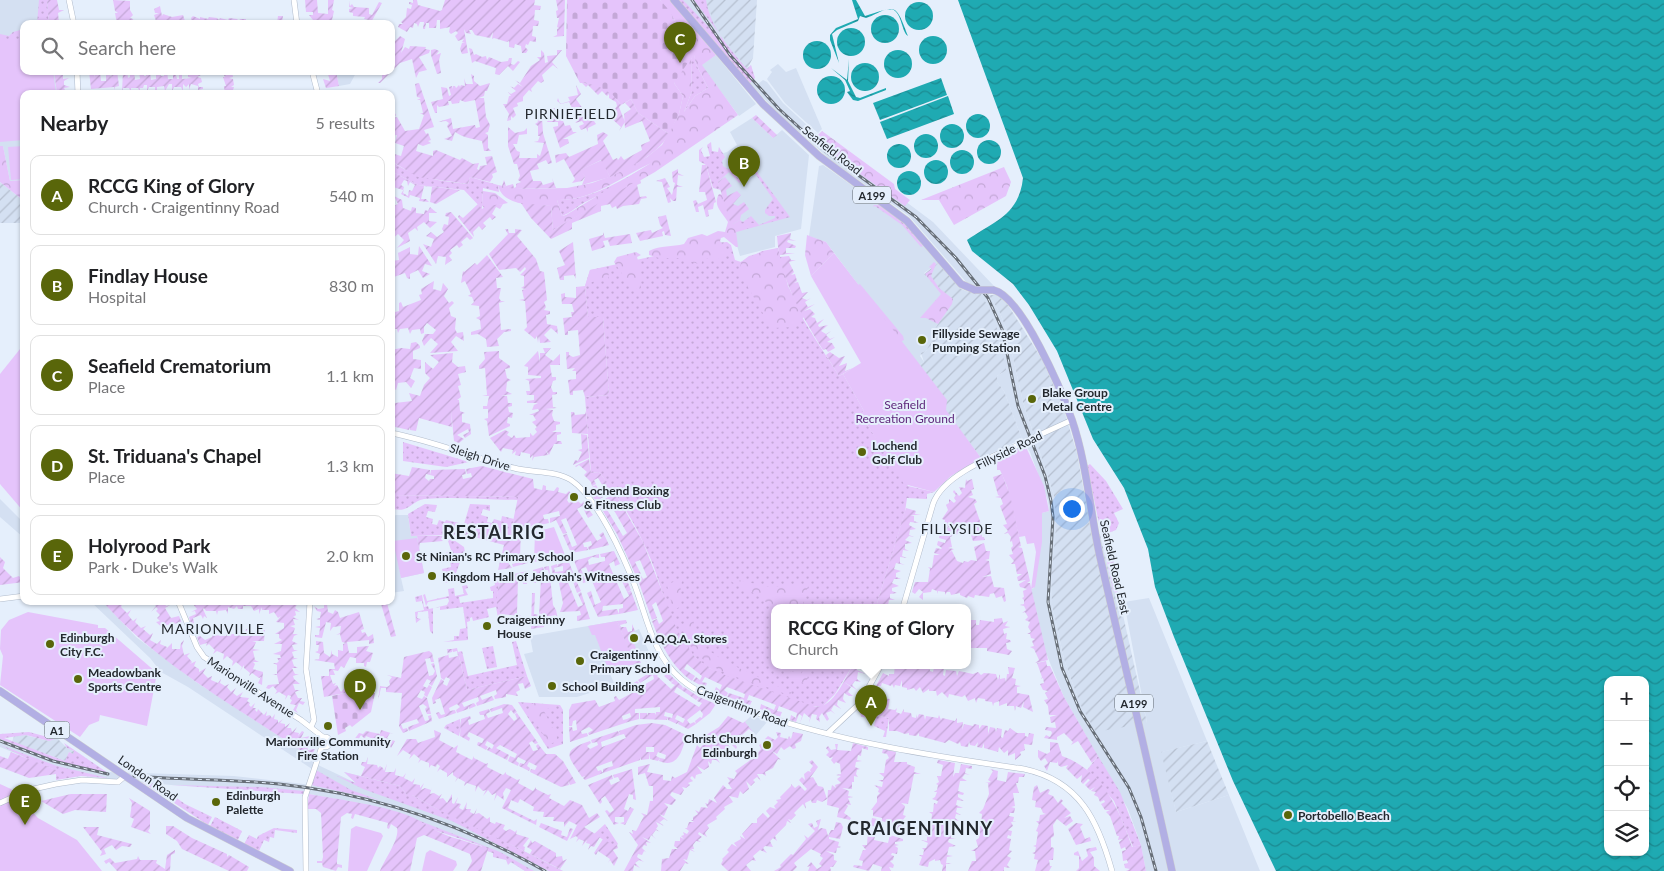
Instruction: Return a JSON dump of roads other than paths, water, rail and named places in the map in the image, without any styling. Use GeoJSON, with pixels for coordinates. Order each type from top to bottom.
{"type":"FeatureCollection","features":[{"type":"Feature","properties":{"kind":"main road","name":"Seafield Road"},"geometry":{"type":"LineString","coordinates":[[674,0],[749,89],[792,133],[819,156],[907,221],[961,284],[975,290],[993,290]]}},
{"type":"Feature","properties":{"kind":"main road","name":"Seafield Road East"},"geometry":{"type":"LineString","coordinates":[[993,290],[1008,298],[1030,331],[1053,372],[1069,422],[1172,871]]}},
{"type":"Feature","properties":{"kind":"main road","name":"London Road"},"geometry":{"type":"LineString","coordinates":[[0,691],[194,823],[290,871]]}},
{"type":"Feature","properties":{"kind":"street"},"geometry":{"type":"LineString","coordinates":[[69,0],[73,20]]}},
{"type":"Feature","properties":{"kind":"street"},"geometry":{"type":"LineString","coordinates":[[294,0],[296,20]]}},
{"type":"Feature","properties":{"kind":"street"},"geometry":{"type":"LineString","coordinates":[[77,75],[78,90]]}},
{"type":"Feature","properties":{"kind":"street"},"geometry":{"type":"LineString","coordinates":[[313,75],[317,90]]}},
{"type":"Feature","properties":{"kind":"street","name":"Fillyside Road"},"geometry":{"type":"LineString","coordinates":[[903,604],[934,501],[948,483],[978,464],[1069,422]]}},
{"type":"Feature","properties":{"kind":"street","name":"Sleigh Drive"},"geometry":{"type":"LineString","coordinates":[[395,434],[438,444],[516,469],[553,474],[569,479]]}},
{"type":"Feature","properties":{"kind":"street","name":"Craigentinny Road"},"geometry":{"type":"LineString","coordinates":[[569,479],[590,500],[608,529],[630,573],[657,647],[674,672],[694,689],[788,725],[1032,771],[1060,783],[1085,807],[1098,827],[1112,871]]}},
{"type":"Feature","properties":{"kind":"street"},"geometry":{"type":"LineString","coordinates":[[0,599],[20,596]]}},
{"type":"Feature","properties":{"kind":"street","name":"Marionville Avenue"},"geometry":{"type":"LineString","coordinates":[[180,605],[197,647],[204,657],[311,727],[322,737]]}},
{"type":"Feature","properties":{"kind":"street"},"geometry":{"type":"LineString","coordinates":[[310,605],[306,657],[307,677],[314,720],[311,727]]}},
{"type":"Feature","properties":{"kind":"street"},"geometry":{"type":"LineString","coordinates":[[828,733],[863,698],[879,669]]}},
{"type":"Feature","properties":{"kind":"street"},"geometry":{"type":"LineString","coordinates":[[836,735],[844,719]]}},
{"type":"Feature","properties":{"kind":"street"},"geometry":{"type":"LineString","coordinates":[[306,871],[305,797],[322,746],[320,742],[322,737],[327,737],[330,742],[328,746],[322,746]]}},
{"type":"Feature","properties":{"kind":"street"},"geometry":{"type":"LineString","coordinates":[[0,803],[35,788],[74,781],[118,782],[125,776]]}},
{"type":"Feature","properties":{"kind":"water"},"geometry":{"type":"Polygon","coordinates":[[[852,0],[856,0],[865,16],[886,10],[866,18],[860,16],[858,21],[832,34],[839,63],[830,40],[830,35],[836,28],[858,19],[852,0]]]}},
{"type":"Feature","properties":{"kind":"water"},"geometry":{"type":"Polygon","coordinates":[[[958,0],[1664,0],[1664,871],[1276,871],[1233,781],[1174,637],[1155,587],[1148,549],[1124,488],[1093,439],[1057,351],[1029,305],[1013,284],[972,251],[967,240],[1004,216],[1011,209],[1021,191],[1023,178],[958,0]]]}},
{"type":"Feature","properties":{"kind":"water"},"geometry":{"type":"Polygon","coordinates":[[[919,2],[929,6],[933,16],[929,26],[919,30],[909,26],[905,16],[909,6],[919,2]]]}},
{"type":"Feature","properties":{"kind":"water"},"geometry":{"type":"Polygon","coordinates":[[[889,9],[897,12],[900,17],[908,36],[899,16],[896,12],[889,9]]]}},
{"type":"Feature","properties":{"kind":"water"},"geometry":{"type":"Polygon","coordinates":[[[885,15],[895,19],[899,29],[895,39],[885,43],[875,39],[871,29],[875,19],[885,15]]]}},
{"type":"Feature","properties":{"kind":"water"},"geometry":{"type":"Polygon","coordinates":[[[851,28],[861,32],[865,42],[861,52],[851,56],[841,52],[837,42],[841,32],[851,28]]]}},
{"type":"Feature","properties":{"kind":"water"},"geometry":{"type":"Polygon","coordinates":[[[933,36],[943,40],[947,50],[943,60],[933,64],[923,60],[919,50],[923,40],[933,36]]]}},
{"type":"Feature","properties":{"kind":"water"},"geometry":{"type":"Polygon","coordinates":[[[817,41],[827,45],[831,55],[827,65],[817,69],[807,65],[803,55],[807,45],[817,41]]]}},
{"type":"Feature","properties":{"kind":"water"},"geometry":{"type":"Polygon","coordinates":[[[898,50],[908,54],[912,64],[908,74],[898,78],[888,74],[884,64],[888,54],[898,50]]]}},
{"type":"Feature","properties":{"kind":"water"},"geometry":{"type":"Polygon","coordinates":[[[849,59],[848,81],[856,97],[860,98],[886,88],[886,90],[858,101],[853,100],[847,92],[850,91],[845,80],[831,68],[847,80],[849,59]]]}},
{"type":"Feature","properties":{"kind":"water"},"geometry":{"type":"Polygon","coordinates":[[[865,63],[875,67],[879,77],[875,87],[865,91],[855,87],[851,77],[855,67],[865,63]]]}},
{"type":"Feature","properties":{"kind":"water"},"geometry":{"type":"Polygon","coordinates":[[[831,76],[841,80],[845,90],[841,100],[831,104],[821,100],[817,90],[821,80],[831,76]]]}},
{"type":"Feature","properties":{"kind":"water"},"geometry":{"type":"Polygon","coordinates":[[[941,78],[947,95],[880,120],[873,103],[941,78]]]}},
{"type":"Feature","properties":{"kind":"water"},"geometry":{"type":"Polygon","coordinates":[[[948,96],[954,114],[887,139],[880,122],[948,96]]]}},
{"type":"Feature","properties":{"kind":"water"},"geometry":{"type":"Polygon","coordinates":[[[978,114],[987,117],[990,126],[987,135],[978,138],[969,135],[966,126],[969,117],[978,114]]]}},
{"type":"Feature","properties":{"kind":"water"},"geometry":{"type":"Polygon","coordinates":[[[952,124],[961,127],[964,136],[961,145],[952,148],[943,145],[940,136],[943,127],[952,124]]]}},
{"type":"Feature","properties":{"kind":"water"},"geometry":{"type":"Polygon","coordinates":[[[926,134],[935,137],[938,146],[935,155],[926,158],[917,155],[914,146],[917,137],[926,134]]]}},
{"type":"Feature","properties":{"kind":"water"},"geometry":{"type":"Polygon","coordinates":[[[989,140],[998,143],[1001,152],[998,161],[989,164],[980,161],[977,152],[980,143],[989,140]]]}},
{"type":"Feature","properties":{"kind":"water"},"geometry":{"type":"Polygon","coordinates":[[[899,144],[908,147],[911,156],[908,165],[899,168],[890,165],[887,156],[890,147],[899,144]]]}},
{"type":"Feature","properties":{"kind":"water"},"geometry":{"type":"Polygon","coordinates":[[[962,150],[971,153],[974,162],[971,171],[962,174],[953,171],[950,162],[953,153],[962,150]]]}},
{"type":"Feature","properties":{"kind":"water"},"geometry":{"type":"Polygon","coordinates":[[[936,160],[945,163],[948,172],[945,181],[936,184],[927,181],[924,172],[927,163],[936,160]]]}},
{"type":"Feature","properties":{"kind":"water"},"geometry":{"type":"Polygon","coordinates":[[[909,171],[918,174],[921,183],[918,192],[909,195],[900,192],[897,183],[900,174],[909,171]]]}},
{"type":"Feature","properties":{"kind":"railway"},"geometry":{"type":"LineString","coordinates":[[692,0],[730,55],[779,109],[825,151],[916,217],[956,258],[988,298],[1002,329],[1018,406],[1045,476],[1051,501],[1053,517],[1048,602],[1062,668],[1080,711],[1129,788],[1141,817],[1156,871]]}},
{"type":"Feature","properties":{"kind":"railway"},"geometry":{"type":"LineString","coordinates":[[0,741],[53,761],[108,774]]}},
{"type":"Feature","properties":{"kind":"railway"},"geometry":{"type":"LineString","coordinates":[[134,776],[261,782],[349,795],[449,825],[514,854],[545,871]]}},
{"type":"Feature","properties":{"kind":"place","name":"Seafield Crematorium"},"geometry":{"type":"Point","coordinates":[680,63]}},
{"type":"Feature","properties":{"kind":"place","name":"Findlay House"},"geometry":{"type":"Point","coordinates":[744,187]}},
{"type":"Feature","properties":{"kind":"place","name":"Fillyside Sewage Pumping Station"},"geometry":{"type":"Point","coordinates":[922,340]}},
{"type":"Feature","properties":{"kind":"place","name":"Blake Group Metal Centre"},"geometry":{"type":"Point","coordinates":[1032,399]}},
{"type":"Feature","properties":{"kind":"place","name":"Lochend Golf Club"},"geometry":{"type":"Point","coordinates":[862,452]}},
{"type":"Feature","properties":{"kind":"place","name":"Lochend Boxing & Fitness Club"},"geometry":{"type":"Point","coordinates":[574,497]}},
{"type":"Feature","properties":{"kind":"place","name":"St Ninian's RC Primary School"},"geometry":{"type":"Point","coordinates":[406,556]}},
{"type":"Feature","properties":{"kind":"place","name":"Kingdom Hall of Jehovah's Witnesses"},"geometry":{"type":"Point","coordinates":[432,576]}},
{"type":"Feature","properties":{"kind":"place","name":"Craigentinny House"},"geometry":{"type":"Point","coordinates":[487,626]}},
{"type":"Feature","properties":{"kind":"place","name":"A.Q.Q.A. Stores"},"geometry":{"type":"Point","coordinates":[634,638]}},
{"type":"Feature","properties":{"kind":"place","name":"Edinburgh City F.C."},"geometry":{"type":"Point","coordinates":[50,644]}},
{"type":"Feature","properties":{"kind":"place","name":"Craigentinny Primary School"},"geometry":{"type":"Point","coordinates":[580,661]}},
{"type":"Feature","properties":{"kind":"place","name":"Meadowbank Sports Centre"},"geometry":{"type":"Point","coordinates":[78,679]}},
{"type":"Feature","properties":{"kind":"place","name":"School Building"},"geometry":{"type":"Point","coordinates":[552,686]}},
{"type":"Feature","properties":{"kind":"place","name":"St. Triduana's Chapel"},"geometry":{"type":"Point","coordinates":[360,710]}},
{"type":"Feature","properties":{"kind":"place","name":"Marionville Community Fire Station"},"geometry":{"type":"Point","coordinates":[328,726]}},
{"type":"Feature","properties":{"kind":"place","name":"RCCG King of Glory"},"geometry":{"type":"Point","coordinates":[871,726]}},
{"type":"Feature","properties":{"kind":"place","name":"Christ Church Edinburgh"},"geometry":{"type":"Point","coordinates":[767,745]}},
{"type":"Feature","properties":{"kind":"place","name":"Edinburgh Palette"},"geometry":{"type":"Point","coordinates":[216,802]}},
{"type":"Feature","properties":{"kind":"place","name":"Portobello Beach"},"geometry":{"type":"Point","coordinates":[1288,815]}},
{"type":"Feature","properties":{"kind":"place","name":"Holyrood Park"},"geometry":{"type":"Point","coordinates":[25,825]}},
{"type":"Feature","properties":{"kind":"district","name":"PIRNIEFIELD"},"geometry":{"type":"Point","coordinates":[571,113]}},
{"type":"Feature","properties":{"kind":"district","name":"FILLYSIDE"},"geometry":{"type":"Point","coordinates":[957,528]}},
{"type":"Feature","properties":{"kind":"district","name":"RESTALRIG"},"geometry":{"type":"Point","coordinates":[494,532]}},
{"type":"Feature","properties":{"kind":"district","name":"MARIONVILLE"},"geometry":{"type":"Point","coordinates":[213,628]}},
{"type":"Feature","properties":{"kind":"district","name":"CRAIGENTINNY"},"geometry":{"type":"Point","coordinates":[920,828]}},
{"type":"Feature","properties":{"kind":"park label","name":"Seafield Recreation Ground"},"geometry":{"type":"Point","coordinates":[905,411]}}]}
